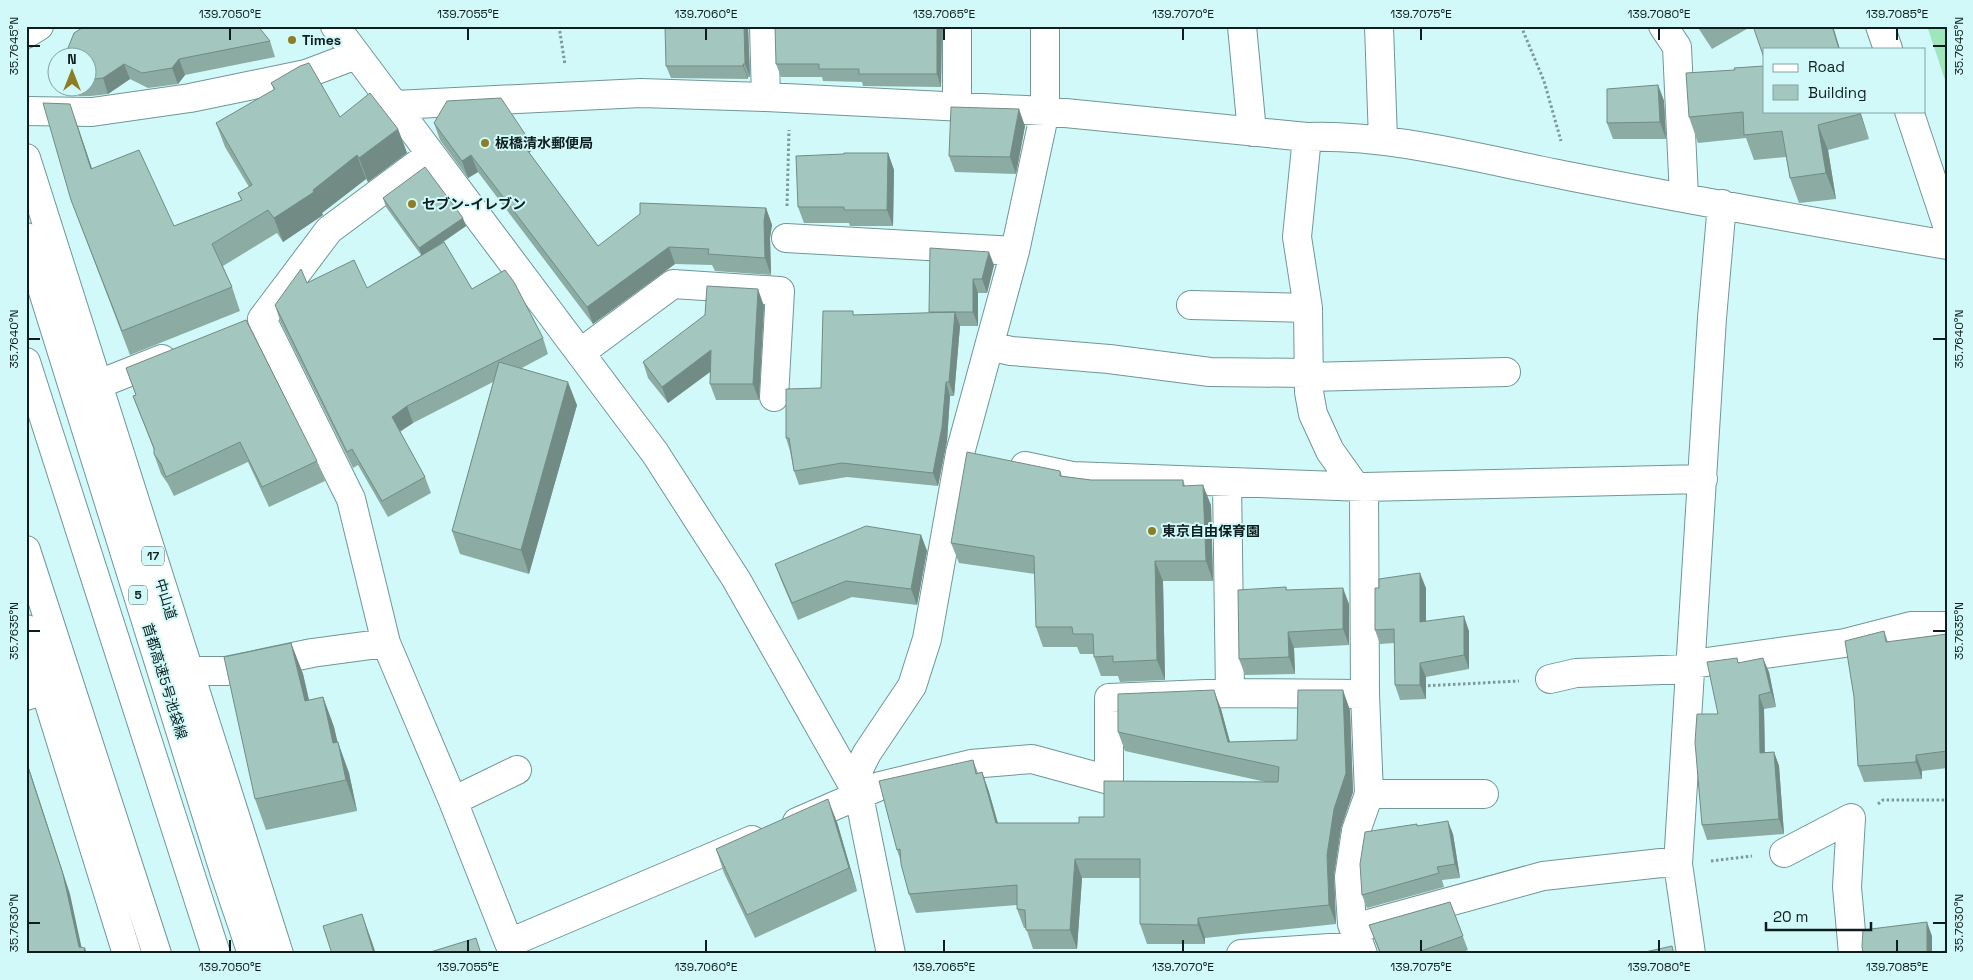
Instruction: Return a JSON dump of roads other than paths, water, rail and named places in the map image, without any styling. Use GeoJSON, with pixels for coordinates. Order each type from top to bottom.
{"type":"FeatureCollection","features":[{"type":"Feature","properties":{"kind":"main road"},"geometry":{"type":"LineString","coordinates":[[26,34],[39,26]]}},
{"type":"Feature","properties":{"kind":"main road"},"geometry":{"type":"LineString","coordinates":[[335,26],[655,453],[736,579],[859,796]]}},
{"type":"Feature","properties":{"kind":"main road"},"geometry":{"type":"LineString","coordinates":[[764,26],[778,98]]}},
{"type":"Feature","properties":{"kind":"main road"},"geometry":{"type":"LineString","coordinates":[[957,26],[957,108]]}},
{"type":"Feature","properties":{"kind":"main road"},"geometry":{"type":"LineString","coordinates":[[891,954],[859,796],[859,769],[867,753],[912,686],[927,639],[960,452],[1015,252],[1045,111],[1045,26]]}},
{"type":"Feature","properties":{"kind":"main road"},"geometry":{"type":"LineString","coordinates":[[1242,26],[1252,132]]}},
{"type":"Feature","properties":{"kind":"main road"},"geometry":{"type":"LineString","coordinates":[[1379,26],[1383,140]]}},
{"type":"Feature","properties":{"kind":"main road"},"geometry":{"type":"LineString","coordinates":[[1880,26],[1888,48]]}},
{"type":"Feature","properties":{"kind":"main road"},"geometry":{"type":"LineString","coordinates":[[1670,37],[1684,197]]}},
{"type":"Feature","properties":{"kind":"main road"},"geometry":{"type":"LineString","coordinates":[[26,111],[92,112],[190,98],[306,74],[356,55]]}},
{"type":"Feature","properties":{"kind":"main road"},"geometry":{"type":"LineString","coordinates":[[395,105],[641,93],[1045,111],[1307,138],[1337,136],[1383,140],[1570,177],[1947,245]]}},
{"type":"Feature","properties":{"kind":"main road"},"geometry":{"type":"LineString","coordinates":[[1909,112],[1947,226]]}},
{"type":"Feature","properties":{"kind":"main road"},"geometry":{"type":"LineString","coordinates":[[1307,138],[1297,238],[1308,308],[1308,375],[1313,414],[1330,451],[1359,487],[1369,794],[1356,831],[1349,878],[1352,924],[1359,944]]}},
{"type":"Feature","properties":{"kind":"main road"},"geometry":{"type":"LineString","coordinates":[[235,330],[262,319],[329,230],[431,154]]}},
{"type":"Feature","properties":{"kind":"main road","name":"中山道"},"geometry":{"type":"LineString","coordinates":[[26,158],[278,954]]}},
{"type":"Feature","properties":{"kind":"main road"},"geometry":{"type":"LineString","coordinates":[[1691,954],[1678,864],[1712,318],[1722,204]]}},
{"type":"Feature","properties":{"kind":"main road","name":"首都高速5号池袋線"},"geometry":{"type":"LineString","coordinates":[[26,236],[225,874],[252,954]]}},
{"type":"Feature","properties":{"kind":"main road"},"geometry":{"type":"LineString","coordinates":[[786,238],[1015,252]]}},
{"type":"Feature","properties":{"kind":"main road"},"geometry":{"type":"LineString","coordinates":[[580,353],[673,284],[780,291],[774,397]]}},
{"type":"Feature","properties":{"kind":"main road"},"geometry":{"type":"LineString","coordinates":[[1191,305],[1308,308]]}},
{"type":"Feature","properties":{"kind":"main road"},"geometry":{"type":"LineString","coordinates":[[262,319],[351,499],[386,643],[453,801],[510,948],[880,786],[971,764],[1032,759],[1109,780],[1109,698],[1230,693],[1365,694]]}},
{"type":"Feature","properties":{"kind":"main road"},"geometry":{"type":"LineString","coordinates":[[989,346],[1010,351],[1109,359],[1210,372],[1308,375],[1506,372]]}},
{"type":"Feature","properties":{"kind":"main road"},"geometry":{"type":"LineString","coordinates":[[99,384],[183,350]]}},
{"type":"Feature","properties":{"kind":"main road"},"geometry":{"type":"LineString","coordinates":[[26,362],[216,954]]}},
{"type":"Feature","properties":{"kind":"main road"},"geometry":{"type":"LineString","coordinates":[[960,452],[1072,476],[1359,487],[1703,479]]}},
{"type":"Feature","properties":{"kind":"main road"},"geometry":{"type":"LineString","coordinates":[[1227,482],[1230,693]]}},
{"type":"Feature","properties":{"kind":"main road"},"geometry":{"type":"LineString","coordinates":[[26,550],[157,954]]}},
{"type":"Feature","properties":{"kind":"main road"},"geometry":{"type":"LineString","coordinates":[[26,591],[144,954]]}},
{"type":"Feature","properties":{"kind":"main road"},"geometry":{"type":"LineString","coordinates":[[1550,679],[1576,673],[1691,666],[1845,643],[1912,626],[1947,626]]}},
{"type":"Feature","properties":{"kind":"main road"},"geometry":{"type":"LineString","coordinates":[[26,629],[36,693],[127,954]]}},
{"type":"Feature","properties":{"kind":"main road"},"geometry":{"type":"LineString","coordinates":[[189,671],[226,671],[312,653],[386,643]]}},
{"type":"Feature","properties":{"kind":"main road"},"geometry":{"type":"LineString","coordinates":[[453,801],[517,770]]}},
{"type":"Feature","properties":{"kind":"main road"},"geometry":{"type":"LineString","coordinates":[[1369,794],[1484,794]]}},
{"type":"Feature","properties":{"kind":"main road"},"geometry":{"type":"LineString","coordinates":[[1784,853],[1851,818],[1847,887],[1853,954]]}},
{"type":"Feature","properties":{"kind":"main road"},"geometry":{"type":"LineString","coordinates":[[1359,944],[1372,923],[1543,876],[1661,864],[1678,864]]}},
{"type":"Feature","properties":{"kind":"main road"},"geometry":{"type":"LineString","coordinates":[[1241,954],[1359,944]]}},
{"type":"Feature","properties":{"kind":"place","name":"Times"},"geometry":{"type":"Point","coordinates":[292,40]}},
{"type":"Feature","properties":{"kind":"place","name":"板橋清水郵便局"},"geometry":{"type":"Point","coordinates":[485,143]}},
{"type":"Feature","properties":{"kind":"place","name":"セブン-イレブン"},"geometry":{"type":"Point","coordinates":[412,204]}},
{"type":"Feature","properties":{"kind":"place","name":"東京自由保育園"},"geometry":{"type":"Point","coordinates":[1152,531]}}]}
